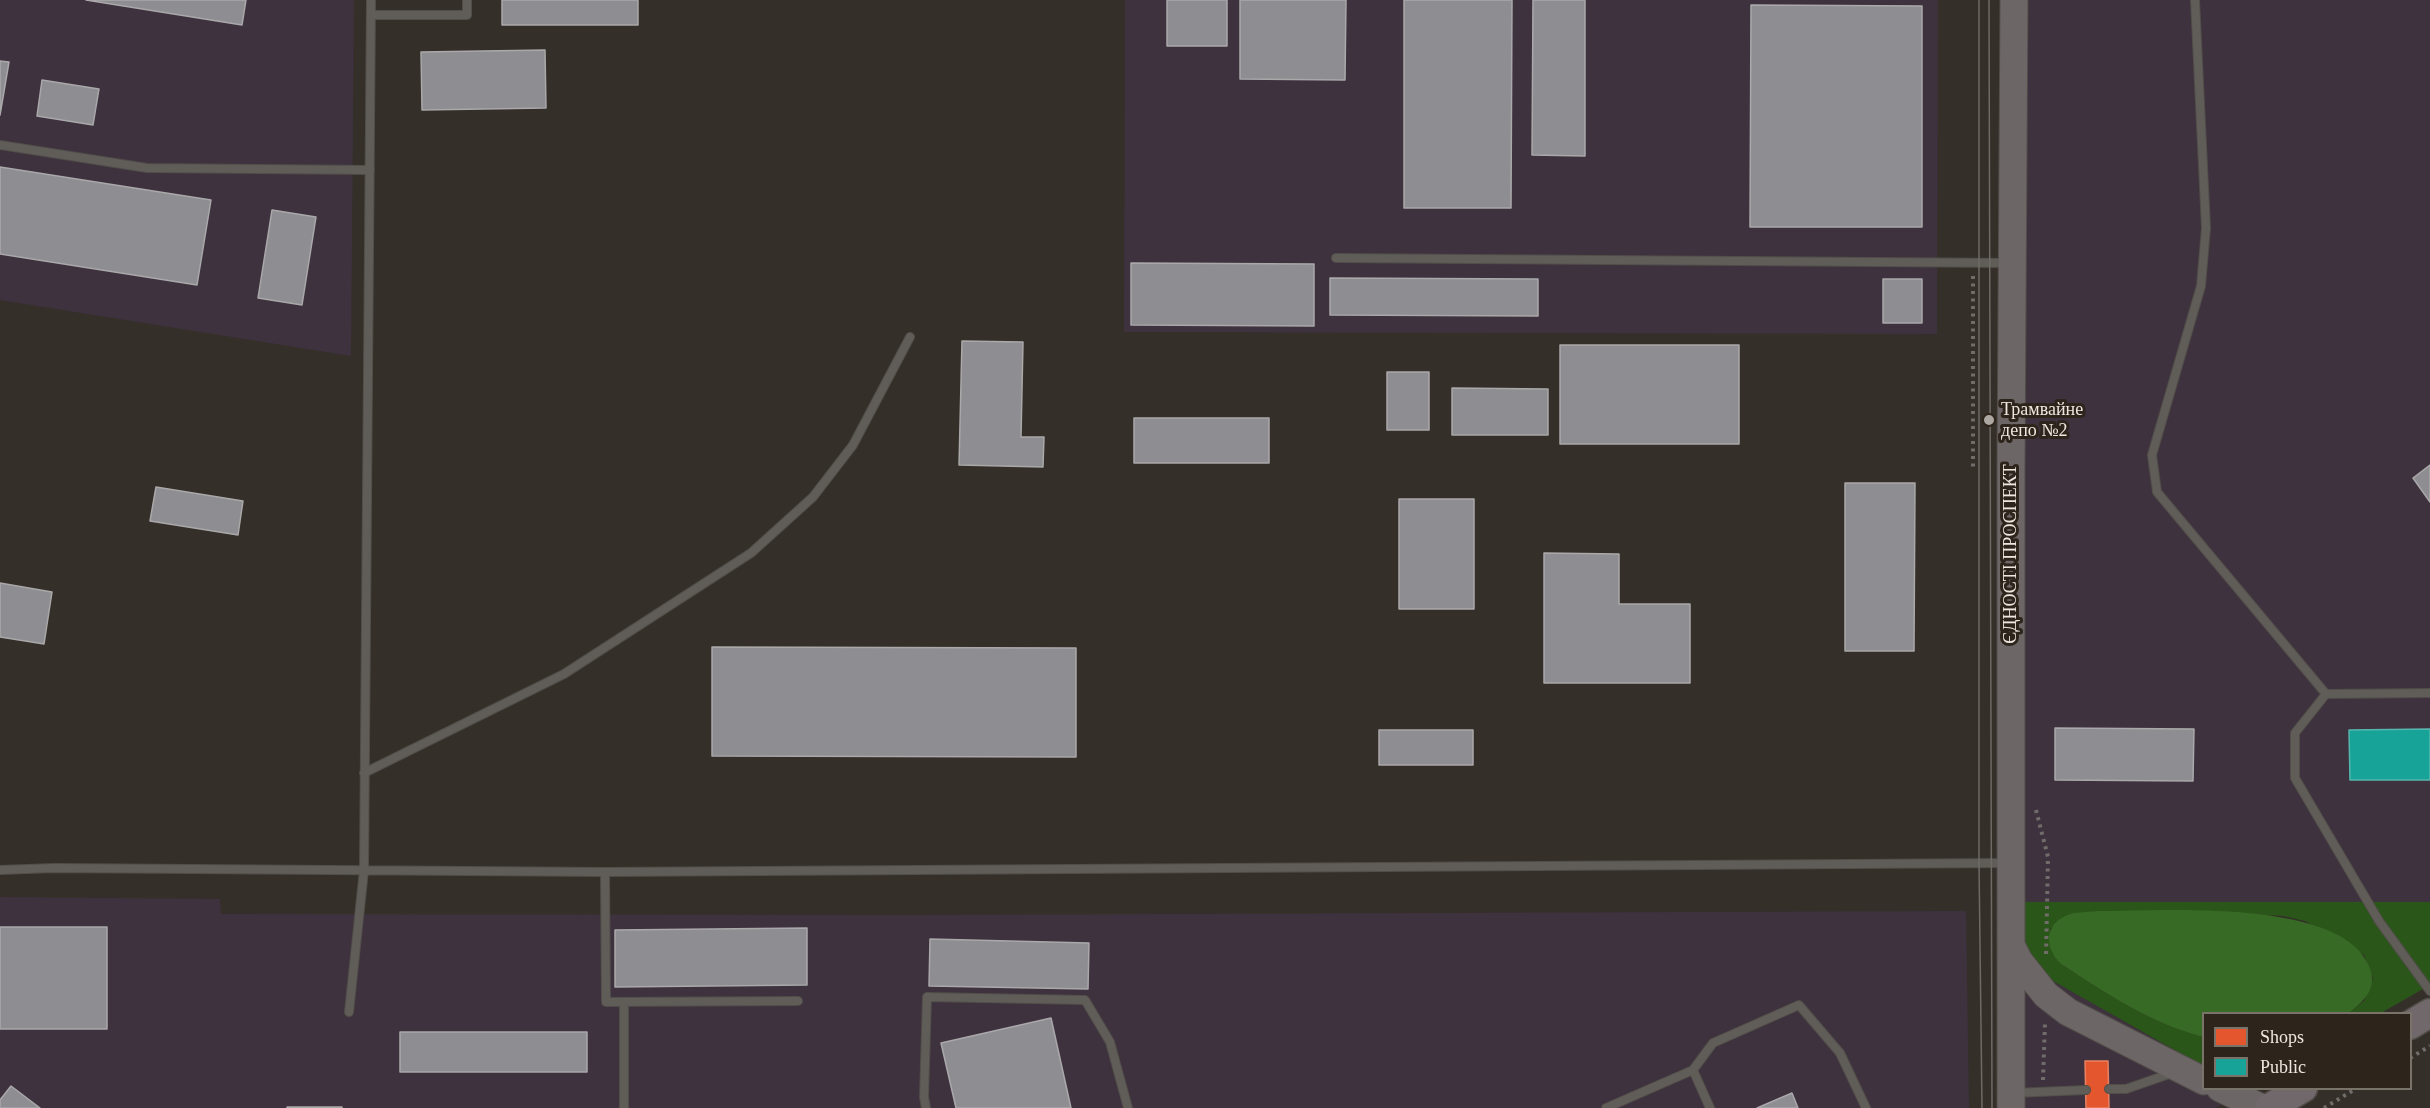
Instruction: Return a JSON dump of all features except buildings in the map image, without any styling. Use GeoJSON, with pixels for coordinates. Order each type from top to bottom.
{"type":"FeatureCollection","features":[{"type":"Feature","properties":{"kind":"highway"},"geometry":{"type":"LineString","coordinates":[[2412,1024],[2430,1013]]}},
{"type":"Feature","properties":{"kind":"highway"},"geometry":{"type":"LineString","coordinates":[[2269,1108],[2301,1090]]}},
{"type":"Feature","properties":{"kind":"main road","name":"ЄДНОСТІ ПРОСПЕКТ"},"geometry":{"type":"LineString","coordinates":[[2011,1100],[2014,0]]}},
{"type":"Feature","properties":{"kind":"main road"},"geometry":{"type":"LineString","coordinates":[[2012,947],[2019,961],[2046,995],[2068,1012],[2192,1076]]}},
{"type":"Feature","properties":{"kind":"main road"},"geometry":{"type":"LineString","coordinates":[[2222,1090],[2262,1108]]}},
{"type":"Feature","properties":{"kind":"lane"},"geometry":{"type":"LineString","coordinates":[[349,1012],[364,870],[371,0]]}},
{"type":"Feature","properties":{"kind":"lane"},"geometry":{"type":"LineString","coordinates":[[371,15],[467,15],[467,0]]}},
{"type":"Feature","properties":{"kind":"lane"},"geometry":{"type":"LineString","coordinates":[[2195,0],[2206,228],[2201,286],[2152,455],[2157,492],[2326,694]]}},
{"type":"Feature","properties":{"kind":"lane"},"geometry":{"type":"LineString","coordinates":[[0,145],[147,168],[370,170]]}},
{"type":"Feature","properties":{"kind":"lane"},"geometry":{"type":"LineString","coordinates":[[1336,258],[2013,263]]}},
{"type":"Feature","properties":{"kind":"lane"},"geometry":{"type":"LineString","coordinates":[[364,773],[564,674],[751,553],[813,497],[853,445],[910,337]]}},
{"type":"Feature","properties":{"kind":"lane"},"geometry":{"type":"LineString","coordinates":[[2326,694],[2430,693]]}},
{"type":"Feature","properties":{"kind":"lane"},"geometry":{"type":"LineString","coordinates":[[2326,694],[2295,733],[2295,778],[2379,921],[2430,991]]}},
{"type":"Feature","properties":{"kind":"lane"},"geometry":{"type":"LineString","coordinates":[[0,870],[66,868],[605,872],[2011,862]]}},
{"type":"Feature","properties":{"kind":"lane"},"geometry":{"type":"LineString","coordinates":[[605,872],[606,1002],[798,1000]]}},
{"type":"Feature","properties":{"kind":"lane"},"geometry":{"type":"LineString","coordinates":[[926,1108],[924,1097],[927,997],[1085,1000],[1110,1042],[1128,1108]]}},
{"type":"Feature","properties":{"kind":"lane"},"geometry":{"type":"LineString","coordinates":[[624,1002],[624,1108]]}},
{"type":"Feature","properties":{"kind":"lane"},"geometry":{"type":"LineString","coordinates":[[1606,1108],[1693,1070],[1713,1043],[1799,1005],[1840,1053],[1866,1108]]}},
{"type":"Feature","properties":{"kind":"lane"},"geometry":{"type":"LineString","coordinates":[[1693,1070],[1710,1108]]}},
{"type":"Feature","properties":{"kind":"lane"},"geometry":{"type":"LineString","coordinates":[[2109,1089],[2126,1089],[2192,1076]]}},
{"type":"Feature","properties":{"kind":"lane"},"geometry":{"type":"LineString","coordinates":[[2011,1100],[2043,1091],[2086,1090]]}},
{"type":"Feature","properties":{"kind":"path"},"geometry":{"type":"LineString","coordinates":[[1972,263],[1973,467]]}},
{"type":"Feature","properties":{"kind":"path"},"geometry":{"type":"LineString","coordinates":[[2036,800],[2036,812],[2048,857],[2043,1091]]}},
{"type":"Feature","properties":{"kind":"path"},"geometry":{"type":"LineString","coordinates":[[2412,1057],[2430,1046]]}},
{"type":"Feature","properties":{"kind":"path"},"geometry":{"type":"LineString","coordinates":[[2324,1108],[2355,1090]]}},
{"type":"Feature","properties":{"kind":"shaded area"},"geometry":{"type":"Polygon","coordinates":[[[0,0],[354,0],[351,356],[0,300],[0,0]]]}},
{"type":"Feature","properties":{"kind":"shaded area"},"geometry":{"type":"Polygon","coordinates":[[[1125,0],[1938,0],[1937,334],[1124,332],[1125,0]]]}},
{"type":"Feature","properties":{"kind":"shaded area"},"geometry":{"type":"Polygon","coordinates":[[[2026,0],[2430,0],[2430,902],[2023,902],[2026,0]]]}},
{"type":"Feature","properties":{"kind":"shaded area"},"geometry":{"type":"Polygon","coordinates":[[[0,897],[220,899],[221,914],[902,915],[1966,911],[1969,1108],[0,1108],[0,897]]]}},
{"type":"Feature","properties":{"kind":"shaded area"},"geometry":{"type":"Polygon","coordinates":[[[2023,964],[2202,1065],[2202,1090],[2248,1091],[2216,1108],[2023,1108],[2023,964]]]}},
{"type":"Feature","properties":{"kind":"green space"},"geometry":{"type":"Polygon","coordinates":[[[2023,902],[2430,902],[2430,985],[2383,1012],[2350,1012],[2364,1001],[2373,979],[2364,955],[2305,921],[2283,916],[2220,912],[2098,911],[2067,916],[2050,929],[2061,964],[2112,997],[2147,1016],[2202,1037],[2202,1065],[2023,964],[2023,902]]]}},
{"type":"Feature","properties":{"kind":"green space"},"geometry":{"type":"Polygon","coordinates":[[[2203,910],[2286,918],[2322,928],[2350,943],[2368,964],[2372,979],[2371,986],[2361,1003],[2350,1012],[2202,1012],[2202,1037],[2147,1016],[2112,997],[2061,964],[2051,949],[2050,934],[2057,921],[2074,913],[2203,910]]]}},
{"type":"Feature","properties":{"kind":"tram line"},"geometry":{"type":"LineString","coordinates":[[1979,0],[1979,863],[1982,1108]]}},
{"type":"Feature","properties":{"kind":"tram line"},"geometry":{"type":"LineString","coordinates":[[1989,0],[1992,1108]]}},
{"type":"Feature","properties":{"kind":"place","name":"Трамвайне депо №2"},"geometry":{"type":"Point","coordinates":[1989,420]}}]}
